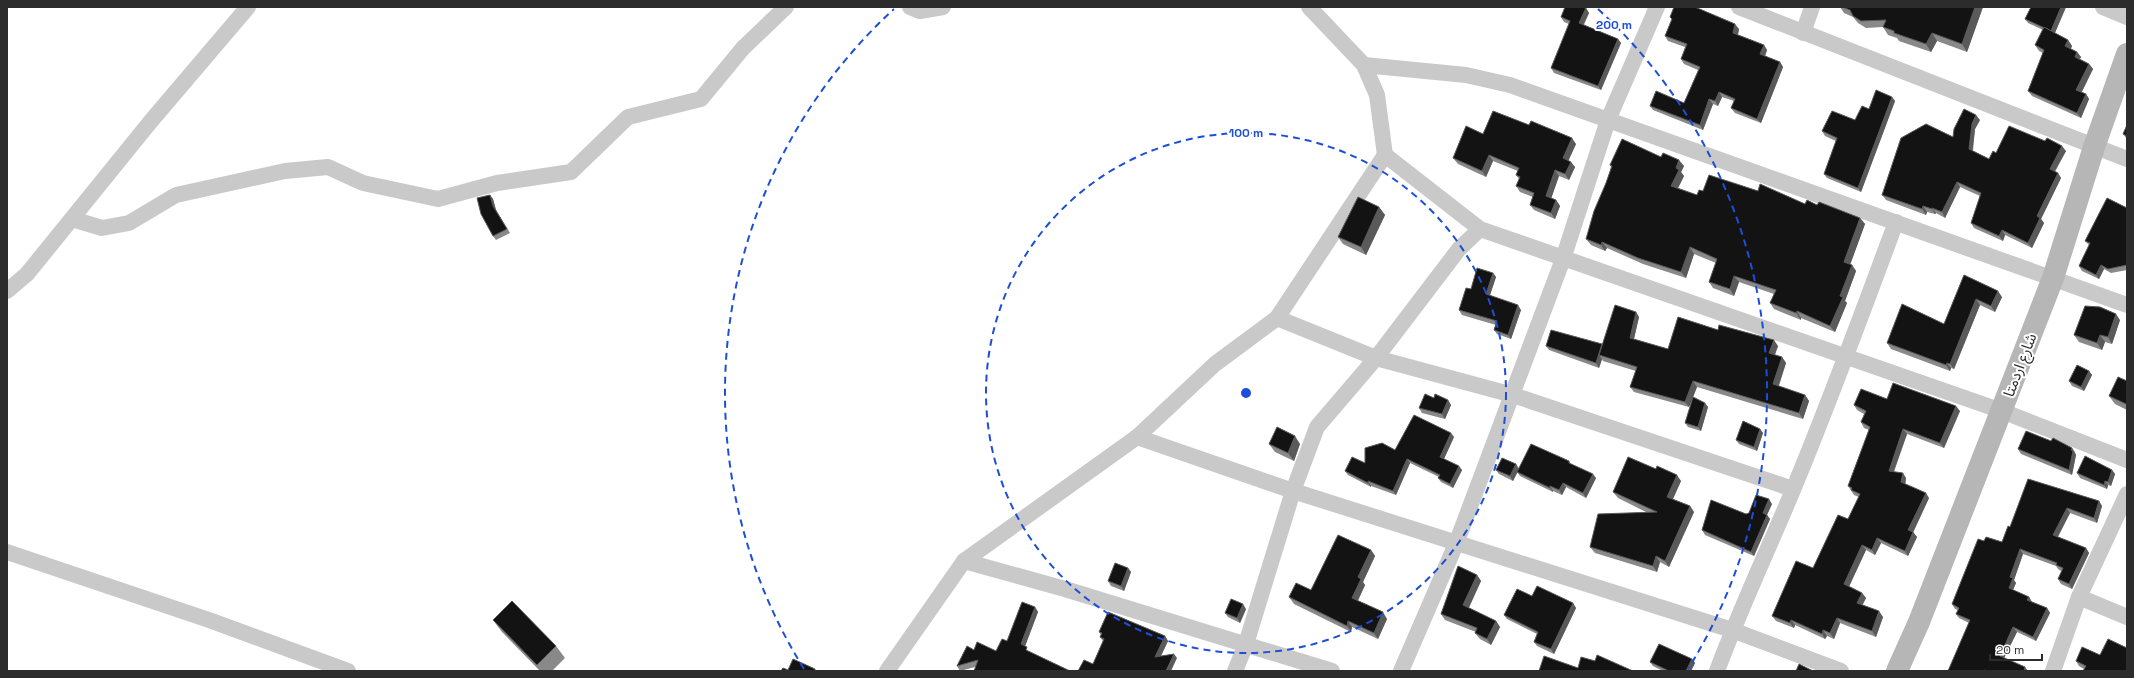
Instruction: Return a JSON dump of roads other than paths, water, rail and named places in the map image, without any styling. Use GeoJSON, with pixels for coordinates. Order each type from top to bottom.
{"type":"FeatureCollection","features":[{"type":"Feature","properties":{"kind":"main road","name":"شارع اردمتا"},"geometry":{"type":"LineString","coordinates":[[1897,671],[1919,622],[2053,278],[2094,147],[2127,54]]}},
{"type":"Feature","properties":{"kind":"street"},"geometry":{"type":"LineString","coordinates":[[7,291],[27,274],[248,7]]}},
{"type":"Feature","properties":{"kind":"street"},"geometry":{"type":"LineString","coordinates":[[72,219],[102,228],[129,224],[176,195],[285,171],[328,166],[363,183],[438,199],[497,183],[571,172],[628,117],[701,99],[743,48],[786,7]]}},
{"type":"Feature","properties":{"kind":"street"},"geometry":{"type":"LineString","coordinates":[[910,7],[920,11],[943,7]]}},
{"type":"Feature","properties":{"kind":"street"},"geometry":{"type":"LineString","coordinates":[[887,671],[964,561],[1137,437],[1215,364],[1277,318],[1386,155],[1377,95],[1364,65],[1309,7]]}},
{"type":"Feature","properties":{"kind":"street"},"geometry":{"type":"LineString","coordinates":[[1401,671],[1456,544],[1563,259],[1608,120],[1657,7]]}},
{"type":"Feature","properties":{"kind":"street"},"geometry":{"type":"LineString","coordinates":[[1739,7],[2127,159]]}},
{"type":"Feature","properties":{"kind":"street"},"geometry":{"type":"LineString","coordinates":[[1803,33],[1812,7]]}},
{"type":"Feature","properties":{"kind":"street"},"geometry":{"type":"LineString","coordinates":[[2103,7],[2127,17]]}},
{"type":"Feature","properties":{"kind":"street"},"geometry":{"type":"LineString","coordinates":[[1364,65],[1466,75],[1510,85],[2127,305]]}},
{"type":"Feature","properties":{"kind":"street"},"geometry":{"type":"LineString","coordinates":[[1386,155],[1480,230],[2002,411],[2127,460]]}},
{"type":"Feature","properties":{"kind":"street"},"geometry":{"type":"LineString","coordinates":[[1717,671],[1732,630],[1793,489],[1846,356],[1896,222]]}},
{"type":"Feature","properties":{"kind":"street"},"geometry":{"type":"LineString","coordinates":[[1235,671],[1246,644],[1293,491],[1317,427],[1376,358],[1459,249],[1480,230]]}},
{"type":"Feature","properties":{"kind":"street"},"geometry":{"type":"LineString","coordinates":[[1277,318],[1376,358],[1513,395],[1793,489]]}},
{"type":"Feature","properties":{"kind":"street"},"geometry":{"type":"LineString","coordinates":[[1137,437],[1293,491],[1456,544],[1732,630],[1841,671]]}},
{"type":"Feature","properties":{"kind":"street"},"geometry":{"type":"LineString","coordinates":[[2053,671],[2079,597],[2127,494]]}},
{"type":"Feature","properties":{"kind":"street"},"geometry":{"type":"LineString","coordinates":[[7,552],[209,620],[348,671]]}},
{"type":"Feature","properties":{"kind":"street"},"geometry":{"type":"LineString","coordinates":[[964,561],[1065,589],[1332,671]]}},
{"type":"Feature","properties":{"kind":"street"},"geometry":{"type":"LineString","coordinates":[[2079,597],[2127,617]]}}]}
